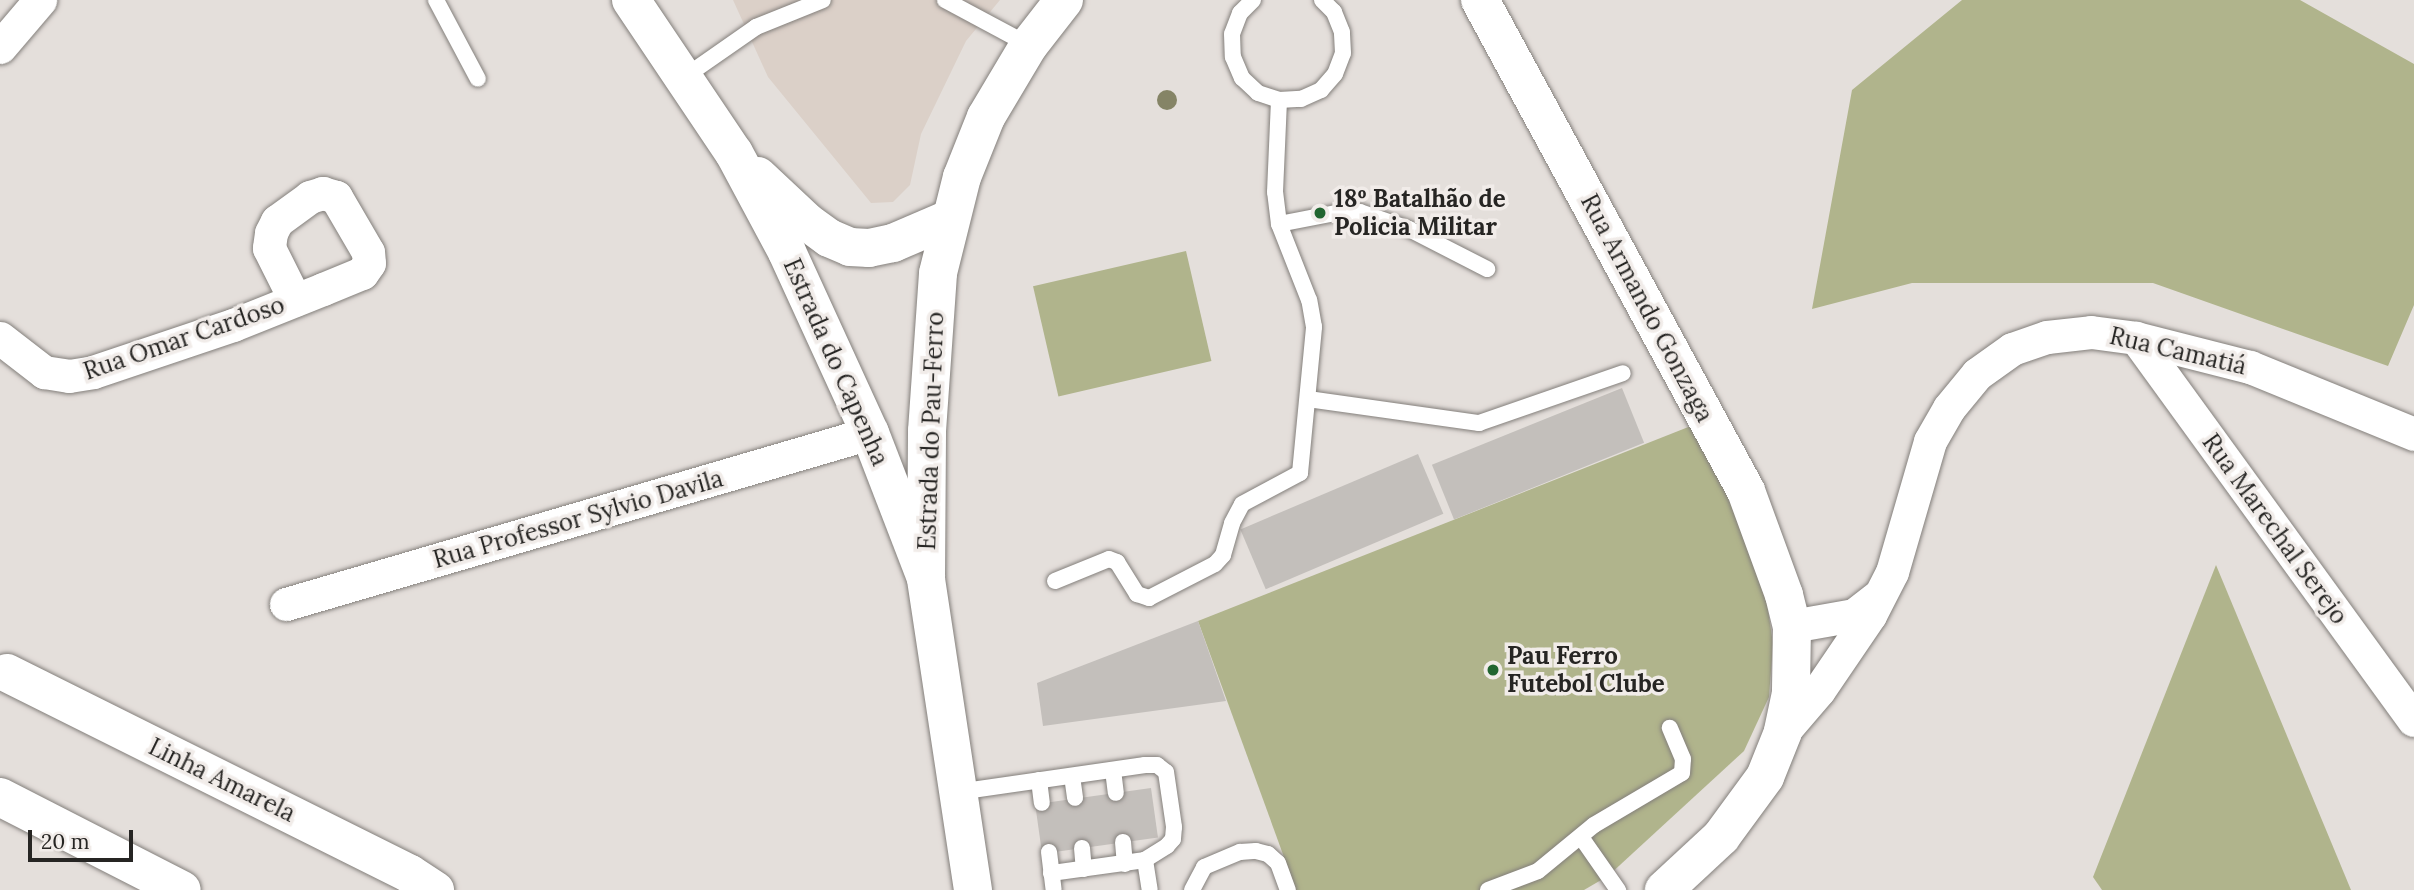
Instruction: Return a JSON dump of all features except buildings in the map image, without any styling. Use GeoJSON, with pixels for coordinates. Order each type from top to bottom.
{"type":"FeatureCollection","features":[{"type":"Feature","properties":{"kind":"main road","name":"Estrada do Capenha"},"geometry":{"type":"LineString","coordinates":[[631,0],[734,153],[787,252],[870,433],[926,578]]}},
{"type":"Feature","properties":{"kind":"main road","name":"Estrada do Pau-Ferro"},"geometry":{"type":"LineString","coordinates":[[973,890],[926,578],[930,355],[938,273],[949,219],[962,177],[986,117],[1029,45],[1064,0]]}},
{"type":"Feature","properties":{"kind":"main road","name":"Rua Armando Gonzaga"},"geometry":{"type":"LineString","coordinates":[[1480,0],[1746,491],[1784,595],[1792,626]]}},
{"type":"Feature","properties":{"kind":"main road","name":"Estrada do Capenha"},"geometry":{"type":"LineString","coordinates":[[734,153],[807,222],[829,238],[850,247],[870,248],[893,243],[949,219]]}},
{"type":"Feature","properties":{"kind":"main road","name":"Rua Camatiá"},"geometry":{"type":"LineString","coordinates":[[1664,890],[1721,837],[1765,777],[1783,732],[1791,693],[1792,626]]}},
{"type":"Feature","properties":{"kind":"main road","name":"Linha Amarela"},"geometry":{"type":"LineString","coordinates":[[6,673],[410,874],[435,890]]}},
{"type":"Feature","properties":{"kind":"main road"},"geometry":{"type":"LineString","coordinates":[[0,797],[182,890]]}},
{"type":"Feature","properties":{"kind":"street"},"geometry":{"type":"LineString","coordinates":[[0,47],[40,0]]}},
{"type":"Feature","properties":{"kind":"street","name":"Rua Omar Cardoso"},"geometry":{"type":"LineString","coordinates":[[0,338],[44,372],[69,376],[93,372],[233,325],[295,300]]}},
{"type":"Feature","properties":{"kind":"street","name":"Rua Camatiá"},"geometry":{"type":"LineString","coordinates":[[1783,732],[1819,690],[1870,615],[1892,572],[1930,441],[1949,408],[1977,374],[2012,349],[2047,337],[2091,332],[2136,338],[2250,367],[2414,433]]}},
{"type":"Feature","properties":{"kind":"street","name":"Rua Marechal Serejo"},"geometry":{"type":"LineString","coordinates":[[2136,338],[2414,720]]}},
{"type":"Feature","properties":{"kind":"street","name":"Rua Professor Sylvio Davila"},"geometry":{"type":"LineString","coordinates":[[286,604],[870,433]]}},
{"type":"Feature","properties":{"kind":"street","name":"Rua Camatiá"},"geometry":{"type":"LineString","coordinates":[[1792,626],[1854,615],[1877,597]]}},
{"type":"Feature","properties":{"kind":"lane"},"geometry":{"type":"LineString","coordinates":[[436,0],[478,79]]}},
{"type":"Feature","properties":{"kind":"lane"},"geometry":{"type":"LineString","coordinates":[[684,78],[756,27],[823,0]]}},
{"type":"Feature","properties":{"kind":"lane"},"geometry":{"type":"LineString","coordinates":[[945,0],[1029,45]]}},
{"type":"Feature","properties":{"kind":"lane"},"geometry":{"type":"LineString","coordinates":[[1253,0],[1240,13],[1232,34],[1233,57],[1242,78],[1258,93],[1279,100],[1301,99],[1321,90],[1335,74],[1343,53],[1342,32],[1334,12],[1322,0]]}},
{"type":"Feature","properties":{"kind":"lane"},"geometry":{"type":"LineString","coordinates":[[1055,581],[1109,559],[1117,562],[1137,593],[1149,598],[1215,564],[1223,555],[1232,523],[1242,504],[1300,472],[1314,327],[1309,300],[1279,224],[1275,192],[1279,100]]}},
{"type":"Feature","properties":{"kind":"lane"},"geometry":{"type":"LineString","coordinates":[[1279,224],[1341,212],[1360,212],[1409,229],[1487,269]]}},
{"type":"Feature","properties":{"kind":"lane"},"geometry":{"type":"LineString","coordinates":[[1308,398],[1479,423],[1623,373]]}},
{"type":"Feature","properties":{"kind":"lane"},"geometry":{"type":"LineString","coordinates":[[1488,890],[1538,871],[1594,825],[1682,773],[1683,759],[1670,728]]}},
{"type":"Feature","properties":{"kind":"lane"},"geometry":{"type":"LineString","coordinates":[[958,792],[1157,765],[1166,772],[1174,827],[1173,839],[1167,846],[1145,860],[1051,873]]}},
{"type":"Feature","properties":{"kind":"lane"},"geometry":{"type":"LineString","coordinates":[[1113,770],[1116,793]]}},
{"type":"Feature","properties":{"kind":"lane"},"geometry":{"type":"LineString","coordinates":[[1072,776],[1075,798]]}},
{"type":"Feature","properties":{"kind":"lane"},"geometry":{"type":"LineString","coordinates":[[1039,780],[1042,803]]}},
{"type":"Feature","properties":{"kind":"lane"},"geometry":{"type":"LineString","coordinates":[[1581,836],[1618,890]]}},
{"type":"Feature","properties":{"kind":"lane"},"geometry":{"type":"LineString","coordinates":[[1123,842],[1125,864]]}},
{"type":"Feature","properties":{"kind":"lane"},"geometry":{"type":"LineString","coordinates":[[1082,848],[1084,869]]}},
{"type":"Feature","properties":{"kind":"lane"},"geometry":{"type":"LineString","coordinates":[[1192,890],[1204,867],[1240,852],[1255,851],[1268,854],[1278,863],[1288,890]]}},
{"type":"Feature","properties":{"kind":"lane"},"geometry":{"type":"LineString","coordinates":[[1048,852],[1054,890]]}},
{"type":"Feature","properties":{"kind":"lane"},"geometry":{"type":"LineString","coordinates":[[1145,860],[1150,890]]}},
{"type":"Feature","properties":{"kind":"shaded area"},"geometry":{"type":"Polygon","coordinates":[[[733,0],[1000,0],[966,41],[921,134],[910,185],[893,202],[871,203],[768,77],[733,0]]]}},
{"type":"Feature","properties":{"kind":"green space"},"geometry":{"type":"Polygon","coordinates":[[[1962,0],[2300,0],[2414,64],[2414,305],[2388,366],[2153,283],[1912,283],[1812,309],[1852,90],[1962,0]]]}},
{"type":"Feature","properties":{"kind":"green space"},"geometry":{"type":"Polygon","coordinates":[[[1186,251],[1211,361],[1058,396],[1033,286],[1186,251]]]}},
{"type":"Feature","properties":{"kind":"green space","name":"Pau Ferro Futebol Clube"},"geometry":{"type":"Polygon","coordinates":[[[1701,422],[1763,575],[1773,644],[1769,697],[1744,751],[1608,876],[1584,890],[1296,890],[1198,621],[1701,422]]]}},
{"type":"Feature","properties":{"kind":"green space"},"geometry":{"type":"Polygon","coordinates":[[[2216,565],[2351,890],[2102,890],[2093,877],[2216,565]]]}},
{"type":"Feature","properties":{"kind":"place","name":"18º Batalhão de Policia Militar"},"geometry":{"type":"Point","coordinates":[1320,213]}},
{"type":"Feature","properties":{"kind":"place","name":"Pau Ferro Futebol Clube"},"geometry":{"type":"Point","coordinates":[1493,670]}}]}
